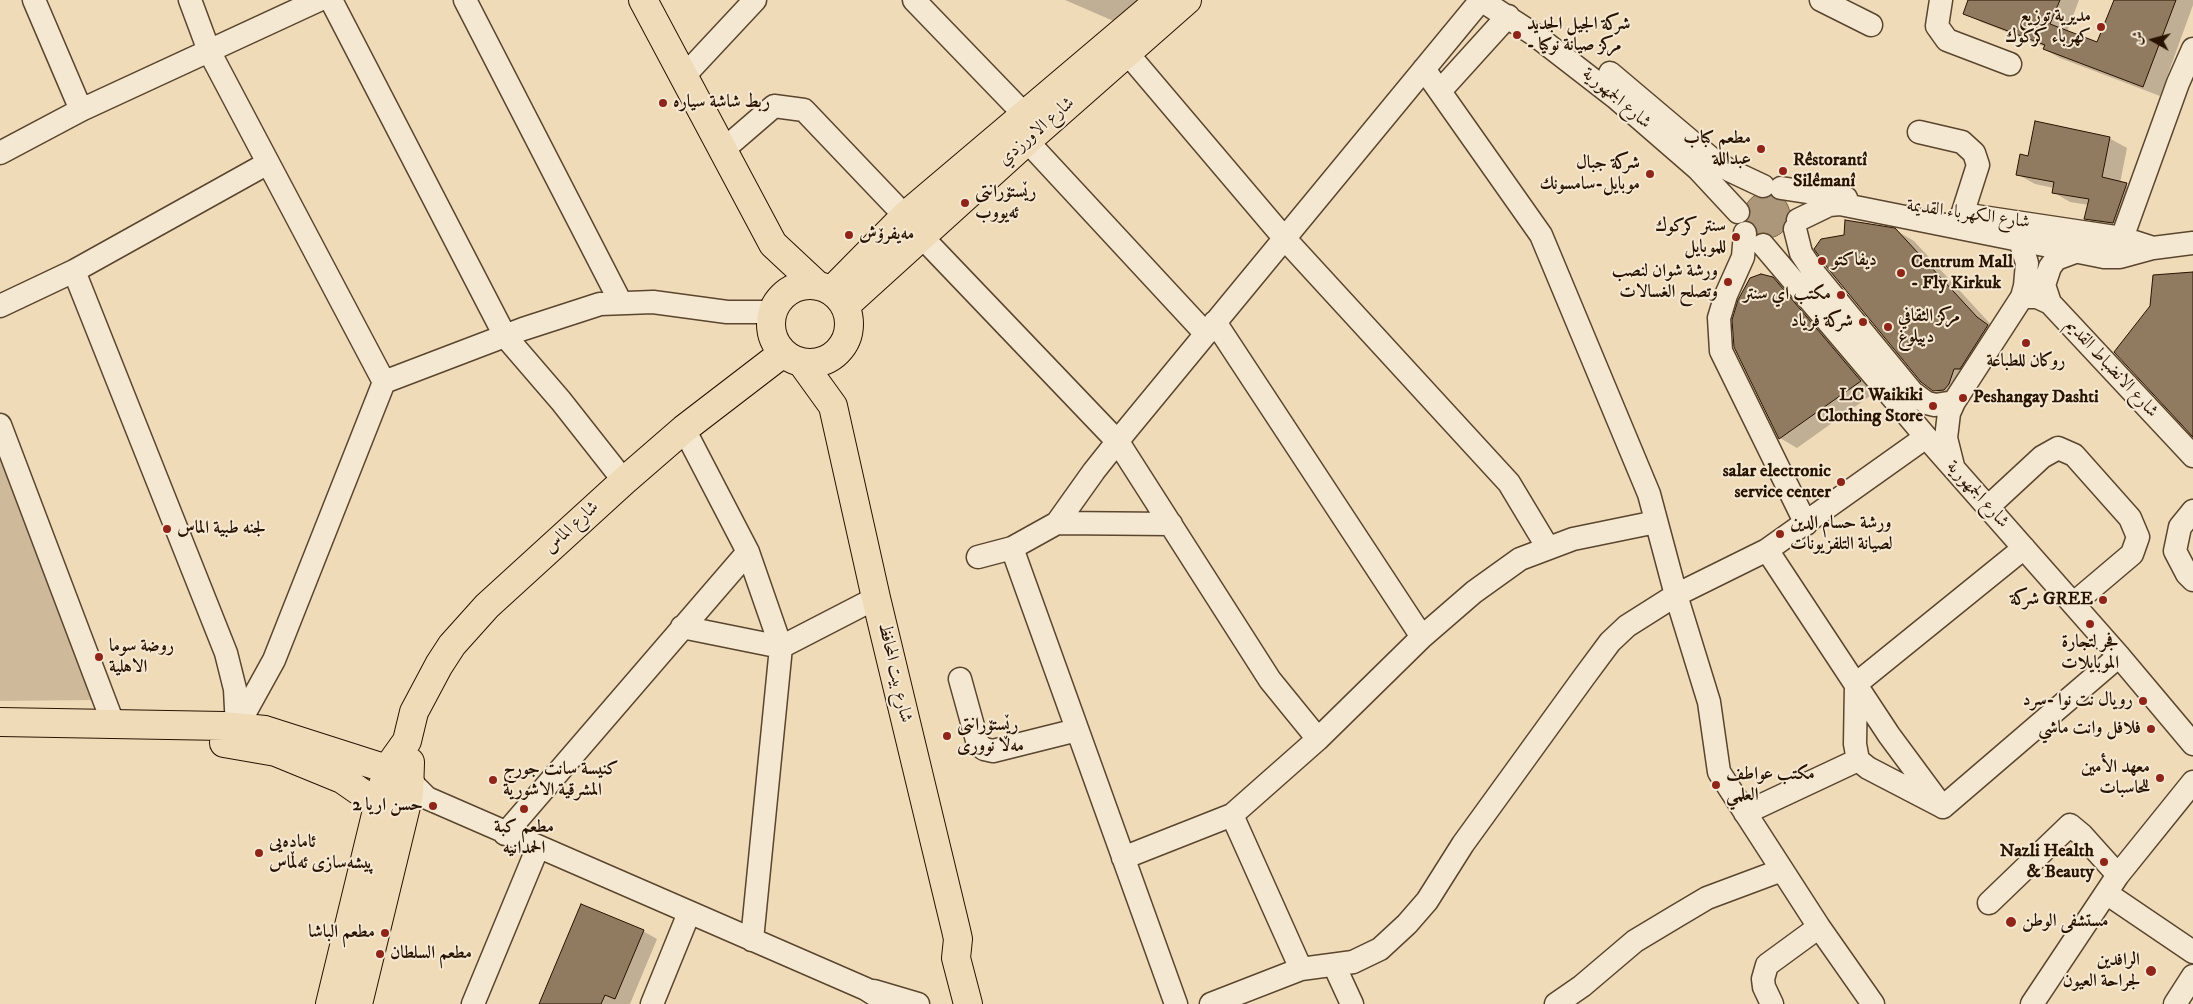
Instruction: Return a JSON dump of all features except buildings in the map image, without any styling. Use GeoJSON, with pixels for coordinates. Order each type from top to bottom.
{"type":"FeatureCollection","features":[{"type":"Feature","properties":{"kind":"main road"},"geometry":{"type":"LineString","coordinates":[[644,0],[774,244],[831,294],[849,328],[841,348],[824,361],[813,363],[793,358],[773,338],[771,320],[777,305],[794,288],[802,286],[831,294]]}},
{"type":"Feature","properties":{"kind":"main road","name":"شارع الاورزدي"},"geometry":{"type":"LineString","coordinates":[[913,226],[1024,114],[1160,0]]}},
{"type":"Feature","properties":{"kind":"main road","name":"شارع الاورزدي"},"geometry":{"type":"LineString","coordinates":[[831,294],[913,226],[1027,141],[1128,54],[1187,0]]}},
{"type":"Feature","properties":{"kind":"main road"},"geometry":{"type":"LineString","coordinates":[[774,244],[777,305]]}},
{"type":"Feature","properties":{"kind":"main road","name":"شارع بيت المحافظ"},"geometry":{"type":"LineString","coordinates":[[833,406],[841,348]]}},
{"type":"Feature","properties":{"kind":"main road","name":"شارع بيت المحافظ"},"geometry":{"type":"LineString","coordinates":[[793,358],[814,376],[833,406],[876,598],[958,939],[956,958],[968,1004]]}},
{"type":"Feature","properties":{"kind":"main road","name":"شارع الماس"},"geometry":{"type":"LineString","coordinates":[[330,1004],[378,804],[398,775],[414,712],[452,645],[488,606],[624,481],[684,429],[793,358]]}},
{"type":"Feature","properties":{"kind":"main road"},"geometry":{"type":"LineString","coordinates":[[0,722],[113,722],[236,736],[342,779],[378,804]]}},
{"type":"Feature","properties":{"kind":"main road"},"geometry":{"type":"LineString","coordinates":[[0,736],[120,738],[236,736],[272,732],[398,775]]}},
{"type":"Feature","properties":{"kind":"main road","name":"شارع الماس"},"geometry":{"type":"LineString","coordinates":[[358,1004],[409,794],[398,775]]}},
{"type":"Feature","properties":{"kind":"main road","name":"شارع بيت المحافظ"},"geometry":{"type":"LineString","coordinates":[[958,939],[968,952],[987,1004]]}},
{"type":"Feature","properties":{"kind":"street"},"geometry":{"type":"LineString","coordinates":[[34,0],[81,110]]}},
{"type":"Feature","properties":{"kind":"street"},"geometry":{"type":"LineString","coordinates":[[190,0],[209,51],[384,382]]}},
{"type":"Feature","properties":{"kind":"street"},"geometry":{"type":"LineString","coordinates":[[0,153],[81,110],[320,0]]}},
{"type":"Feature","properties":{"kind":"street"},"geometry":{"type":"LineString","coordinates":[[331,0],[505,336],[561,401],[624,481]]}},
{"type":"Feature","properties":{"kind":"street"},"geometry":{"type":"LineString","coordinates":[[465,0],[621,303]]}},
{"type":"Feature","properties":{"kind":"street"},"geometry":{"type":"LineString","coordinates":[[684,76],[755,0]]}},
{"type":"Feature","properties":{"kind":"street"},"geometry":{"type":"LineString","coordinates":[[914,0],[1024,114]]}},
{"type":"Feature","properties":{"kind":"street"},"geometry":{"type":"LineString","coordinates":[[978,557],[1012,548],[1057,523],[1094,471],[1481,0]]}},
{"type":"Feature","properties":{"kind":"street","name":"شارع الجمهورية"},"geometry":{"type":"LineString","coordinates":[[1481,0],[1508,8],[1617,78],[1713,160],[1737,175],[1772,187]]}},
{"type":"Feature","properties":{"kind":"street"},"geometry":{"type":"LineString","coordinates":[[1821,0],[1871,25]]}},
{"type":"Feature","properties":{"kind":"street"},"geometry":{"type":"LineString","coordinates":[[1941,0],[1937,26],[1947,40],[2010,64]]}},
{"type":"Feature","properties":{"kind":"street"},"geometry":{"type":"LineString","coordinates":[[1440,91],[1508,8]]}},
{"type":"Feature","properties":{"kind":"street","name":"شارع الجمهورية"},"geometry":{"type":"LineString","coordinates":[[1508,8],[1615,96],[1698,169],[1741,223]]}},
{"type":"Feature","properties":{"kind":"street"},"geometry":{"type":"LineString","coordinates":[[2122,238],[2186,83],[2193,49]]}},
{"type":"Feature","properties":{"kind":"street"},"geometry":{"type":"LineString","coordinates":[[1128,54],[1284,239],[1509,483],[1548,548]]}},
{"type":"Feature","properties":{"kind":"street"},"geometry":{"type":"LineString","coordinates":[[1424,69],[1541,235],[1649,494],[1676,595],[1709,702],[1719,772],[1820,928],[1873,1004]]}},
{"type":"Feature","properties":{"kind":"street"},"geometry":{"type":"LineString","coordinates":[[723,150],[774,106],[804,110],[1118,442],[1270,680],[1318,739]]}},
{"type":"Feature","properties":{"kind":"street"},"geometry":{"type":"LineString","coordinates":[[1919,132],[1962,142],[1974,153],[1978,165],[1962,214]]}},
{"type":"Feature","properties":{"kind":"street"},"geometry":{"type":"LineString","coordinates":[[1027,141],[1210,328],[1422,637]]}},
{"type":"Feature","properties":{"kind":"street"},"geometry":{"type":"LineString","coordinates":[[0,306],[74,271],[268,163]]}},
{"type":"Feature","properties":{"kind":"street"},"geometry":{"type":"LineString","coordinates":[[1806,524],[1721,351],[1719,318],[1726,294],[1744,257],[1741,223],[1746,195],[1772,187],[1794,202],[1802,253],[1811,269],[1912,392],[1919,398],[1935,404],[1954,402]]}},
{"type":"Feature","properties":{"kind":"street","name":"شارع الكهرباء القديمة"},"geometry":{"type":"LineString","coordinates":[[1772,187],[2122,238],[2152,248]]}},
{"type":"Feature","properties":{"kind":"street","name":"شارع الكهرباء القديمة"},"geometry":{"type":"LineString","coordinates":[[1796,224],[1829,205],[1840,204],[2104,257],[2120,257],[2152,248],[2193,243]]}},
{"type":"Feature","properties":{"kind":"street"},"geometry":{"type":"LineString","coordinates":[[1741,223],[1750,239],[1763,245],[1782,242],[1796,224]]}},
{"type":"Feature","properties":{"kind":"street"},"geometry":{"type":"LineString","coordinates":[[1958,473],[1951,462],[1946,438],[1946,425],[1954,402],[2022,298],[2027,275],[2027,263],[2020,241]]}},
{"type":"Feature","properties":{"kind":"street","name":"شارع الجمهورية"},"geometry":{"type":"LineString","coordinates":[[1763,245],[1926,437],[2119,656],[2193,744]]}},
{"type":"Feature","properties":{"kind":"street"},"geometry":{"type":"LineString","coordinates":[[2050,304],[2044,285],[2050,267],[2056,259],[2075,252]]}},
{"type":"Feature","properties":{"kind":"street"},"geometry":{"type":"LineString","coordinates":[[74,271],[226,654],[235,690],[236,736]]}},
{"type":"Feature","properties":{"kind":"street","name":"شارع الانضباط القديم"},"geometry":{"type":"LineString","coordinates":[[2022,298],[2036,297],[2050,304],[2193,456]]}},
{"type":"Feature","properties":{"kind":"street"},"geometry":{"type":"LineString","coordinates":[[236,736],[274,660],[384,382],[505,336],[600,304],[653,302],[727,312],[777,305]]}},
{"type":"Feature","properties":{"kind":"street"},"geometry":{"type":"LineString","coordinates":[[0,424],[113,722]]}},
{"type":"Feature","properties":{"kind":"street"},"geometry":{"type":"LineString","coordinates":[[684,429],[748,552],[781,647],[752,940]]}},
{"type":"Feature","properties":{"kind":"street"},"geometry":{"type":"LineString","coordinates":[[1211,1004],[1301,969],[1353,962],[1380,948],[1407,924],[1427,901],[1463,844],[1610,642],[1627,626],[1676,595],[1767,550],[1926,437]]}},
{"type":"Feature","properties":{"kind":"street"},"geometry":{"type":"LineString","coordinates":[[1988,507],[2042,457],[2058,448],[2074,455],[2130,518],[2138,537],[2132,554],[2073,604]]}},
{"type":"Feature","properties":{"kind":"street"},"geometry":{"type":"LineString","coordinates":[[2193,511],[2180,526],[2175,551],[2187,574],[2193,580]]}},
{"type":"Feature","properties":{"kind":"street"},"geometry":{"type":"LineString","coordinates":[[1123,858],[1232,815],[1318,739],[1422,637],[1474,592],[1520,559],[1573,539],[1656,522]]}},
{"type":"Feature","properties":{"kind":"street"},"geometry":{"type":"LineString","coordinates":[[1057,523],[1171,524]]}},
{"type":"Feature","properties":{"kind":"street"},"geometry":{"type":"LineString","coordinates":[[1012,548],[1176,1004]]}},
{"type":"Feature","properties":{"kind":"street"},"geometry":{"type":"LineString","coordinates":[[1856,684],[2024,548]]}},
{"type":"Feature","properties":{"kind":"street"},"geometry":{"type":"LineString","coordinates":[[1767,550],[1889,736],[1942,807]]}},
{"type":"Feature","properties":{"kind":"street"},"geometry":{"type":"LineString","coordinates":[[505,834],[748,552]]}},
{"type":"Feature","properties":{"kind":"street"},"geometry":{"type":"LineString","coordinates":[[682,627],[781,647],[876,598]]}},
{"type":"Feature","properties":{"kind":"street"},"geometry":{"type":"LineString","coordinates":[[1942,807],[2119,656]]}},
{"type":"Feature","properties":{"kind":"street"},"geometry":{"type":"LineString","coordinates":[[960,678],[978,744],[984,749],[993,752],[1077,730]]}},
{"type":"Feature","properties":{"kind":"street"},"geometry":{"type":"LineString","coordinates":[[1856,684],[1855,744],[1858,760],[1875,772],[1942,807]]}},
{"type":"Feature","properties":{"kind":"street"},"geometry":{"type":"LineString","coordinates":[[1745,813],[1858,760]]}},
{"type":"Feature","properties":{"kind":"street"},"geometry":{"type":"LineString","coordinates":[[398,775],[427,798],[505,834],[866,989],[918,1004]]}},
{"type":"Feature","properties":{"kind":"street"},"geometry":{"type":"LineString","coordinates":[[2032,1004],[2112,884],[2193,782]]}},
{"type":"Feature","properties":{"kind":"street"},"geometry":{"type":"LineString","coordinates":[[1232,815],[1301,969]]}},
{"type":"Feature","properties":{"kind":"street"},"geometry":{"type":"LineString","coordinates":[[1989,903],[2070,825],[2082,834],[2112,884],[2193,952]]}},
{"type":"Feature","properties":{"kind":"street"},"geometry":{"type":"LineString","coordinates":[[473,1004],[538,847]]}},
{"type":"Feature","properties":{"kind":"street"},"geometry":{"type":"LineString","coordinates":[[1556,1004],[1582,986],[1635,941],[1675,916],[1707,898],[1782,870]]}},
{"type":"Feature","properties":{"kind":"street"},"geometry":{"type":"LineString","coordinates":[[652,1004],[689,913]]}},
{"type":"Feature","properties":{"kind":"street"},"geometry":{"type":"LineString","coordinates":[[1772,1004],[1764,987],[1763,979],[1767,965],[1820,928]]}},
{"type":"Feature","properties":{"kind":"street"},"geometry":{"type":"LineString","coordinates":[[1334,965],[1353,1001]]}},
{"type":"Feature","properties":{"kind":"street"},"geometry":{"type":"LineString","coordinates":[[2175,1004],[2193,976]]}},
{"type":"Feature","properties":{"kind":"street"},"geometry":{"type":"LineString","coordinates":[[866,989],[889,1004]]}},
{"type":"Feature","properties":{"kind":"shaded area"},"geometry":{"type":"Polygon","coordinates":[[[1767,192],[1780,196],[1786,202],[1790,215],[1786,228],[1780,234],[1767,238],[1754,234],[1748,228],[1744,215],[1748,202],[1754,196],[1767,192]]]}},
{"type":"Feature","properties":{"kind":"shaded area"},"geometry":{"type":"Polygon","coordinates":[[[0,449],[96,700],[0,701],[0,449]]]}},
{"type":"Feature","properties":{"kind":"place","name":"مديرية توزيع كهرباء كركوك"},"geometry":{"type":"Point","coordinates":[2101,27]}},
{"type":"Feature","properties":{"kind":"place","name":"شركة الجيل الجديد - مركز صيانة نوكيا"},"geometry":{"type":"Point","coordinates":[1517,35]}},
{"type":"Feature","properties":{"kind":"place","name":"ربط شاشة سياره"},"geometry":{"type":"Point","coordinates":[663,103]}},
{"type":"Feature","properties":{"kind":"place","name":"مطعم كباب عبداللة"},"geometry":{"type":"Point","coordinates":[1761,149]}},
{"type":"Feature","properties":{"kind":"place","name":"Rêstorantî Silêmanî"},"geometry":{"type":"Point","coordinates":[1783,171]}},
{"type":"Feature","properties":{"kind":"place","name":"شركة جبال موبايل-سامسونك"},"geometry":{"type":"Point","coordinates":[1650,174]}},
{"type":"Feature","properties":{"kind":"place","name":"رێستۆرانتی ئەیووب"},"geometry":{"type":"Point","coordinates":[965,203]}},
{"type":"Feature","properties":{"kind":"place","name":"مەیفرۆش"},"geometry":{"type":"Point","coordinates":[849,235]}},
{"type":"Feature","properties":{"kind":"place","name":"سنتر كركوك للموبايل"},"geometry":{"type":"Point","coordinates":[1736,237]}},
{"type":"Feature","properties":{"kind":"place","name":"ديفاكتو"},"geometry":{"type":"Point","coordinates":[1822,261]}},
{"type":"Feature","properties":{"kind":"place","name":"Centrum Mall - Fly Kirkuk"},"geometry":{"type":"Point","coordinates":[1901,273]}},
{"type":"Feature","properties":{"kind":"place","name":"ورشة شوان لنصب وتصلح الغسالات"},"geometry":{"type":"Point","coordinates":[1728,282]}},
{"type":"Feature","properties":{"kind":"place","name":"مكتب اي سنتر"},"geometry":{"type":"Point","coordinates":[1841,295]}},
{"type":"Feature","properties":{"kind":"place","name":"شركة فرياد"},"geometry":{"type":"Point","coordinates":[1863,322]}},
{"type":"Feature","properties":{"kind":"place","name":"مركز الثقافي دييلوغ"},"geometry":{"type":"Point","coordinates":[1888,327]}},
{"type":"Feature","properties":{"kind":"place","name":"روكان للطباعة"},"geometry":{"type":"Point","coordinates":[2026,343]}},
{"type":"Feature","properties":{"kind":"place","name":"Peshangay Dashti"},"geometry":{"type":"Point","coordinates":[1963,398]}},
{"type":"Feature","properties":{"kind":"place","name":"LC Waikiki Clothing Store"},"geometry":{"type":"Point","coordinates":[1933,406]}},
{"type":"Feature","properties":{"kind":"place","name":"salar electronic service center"},"geometry":{"type":"Point","coordinates":[1841,482]}},
{"type":"Feature","properties":{"kind":"place","name":"لجنه طبية الماس"},"geometry":{"type":"Point","coordinates":[167,529]}},
{"type":"Feature","properties":{"kind":"place","name":"ورشة حسام الدين لصيانة التلفزيونات"},"geometry":{"type":"Point","coordinates":[1780,534]}},
{"type":"Feature","properties":{"kind":"place","name":"شركة GREE"},"geometry":{"type":"Point","coordinates":[2103,600]}},
{"type":"Feature","properties":{"kind":"place","name":"فجر لتجارة الموبايلات"},"geometry":{"type":"Point","coordinates":[2090,624]}},
{"type":"Feature","properties":{"kind":"place","name":"روضة سوما الاهلية"},"geometry":{"type":"Point","coordinates":[99,657]}},
{"type":"Feature","properties":{"kind":"place","name":"رويال نت نوا -سرد"},"geometry":{"type":"Point","coordinates":[2143,701]}},
{"type":"Feature","properties":{"kind":"place","name":"فلافل وانت ماشي"},"geometry":{"type":"Point","coordinates":[2151,729]}},
{"type":"Feature","properties":{"kind":"place","name":"رێستۆرانتی مەڵا نووری"},"geometry":{"type":"Point","coordinates":[947,736]}},
{"type":"Feature","properties":{"kind":"place","name":"معهد الأمين للحاسبات"},"geometry":{"type":"Point","coordinates":[2160,778]}},
{"type":"Feature","properties":{"kind":"place","name":"كنيسة سانت جورج المشرقية الاشورية"},"geometry":{"type":"Point","coordinates":[493,780]}},
{"type":"Feature","properties":{"kind":"place","name":"مكتب عواطف العلمي"},"geometry":{"type":"Point","coordinates":[1716,785]}},
{"type":"Feature","properties":{"kind":"place","name":"حسن اريا 2"},"geometry":{"type":"Point","coordinates":[433,806]}},
{"type":"Feature","properties":{"kind":"place","name":"مطعم كبة الحمدانيه"},"geometry":{"type":"Point","coordinates":[524,809]}},
{"type":"Feature","properties":{"kind":"place","name":"ئامادەیی پیشەسازی ئەڵماس"},"geometry":{"type":"Point","coordinates":[259,853]}},
{"type":"Feature","properties":{"kind":"place","name":"Nazli Health & Beauty"},"geometry":{"type":"Point","coordinates":[2104,862]}},
{"type":"Feature","properties":{"kind":"place","name":"مستشفى الوطن"},"geometry":{"type":"Point","coordinates":[2011,922]}},
{"type":"Feature","properties":{"kind":"place","name":"مطعم الباشا"},"geometry":{"type":"Point","coordinates":[385,933]}},
{"type":"Feature","properties":{"kind":"place","name":"مطعم السلطان"},"geometry":{"type":"Point","coordinates":[380,954]}},
{"type":"Feature","properties":{"kind":"place","name":"الرافدين لجراحة العيون"},"geometry":{"type":"Point","coordinates":[2151,971]}}]}
